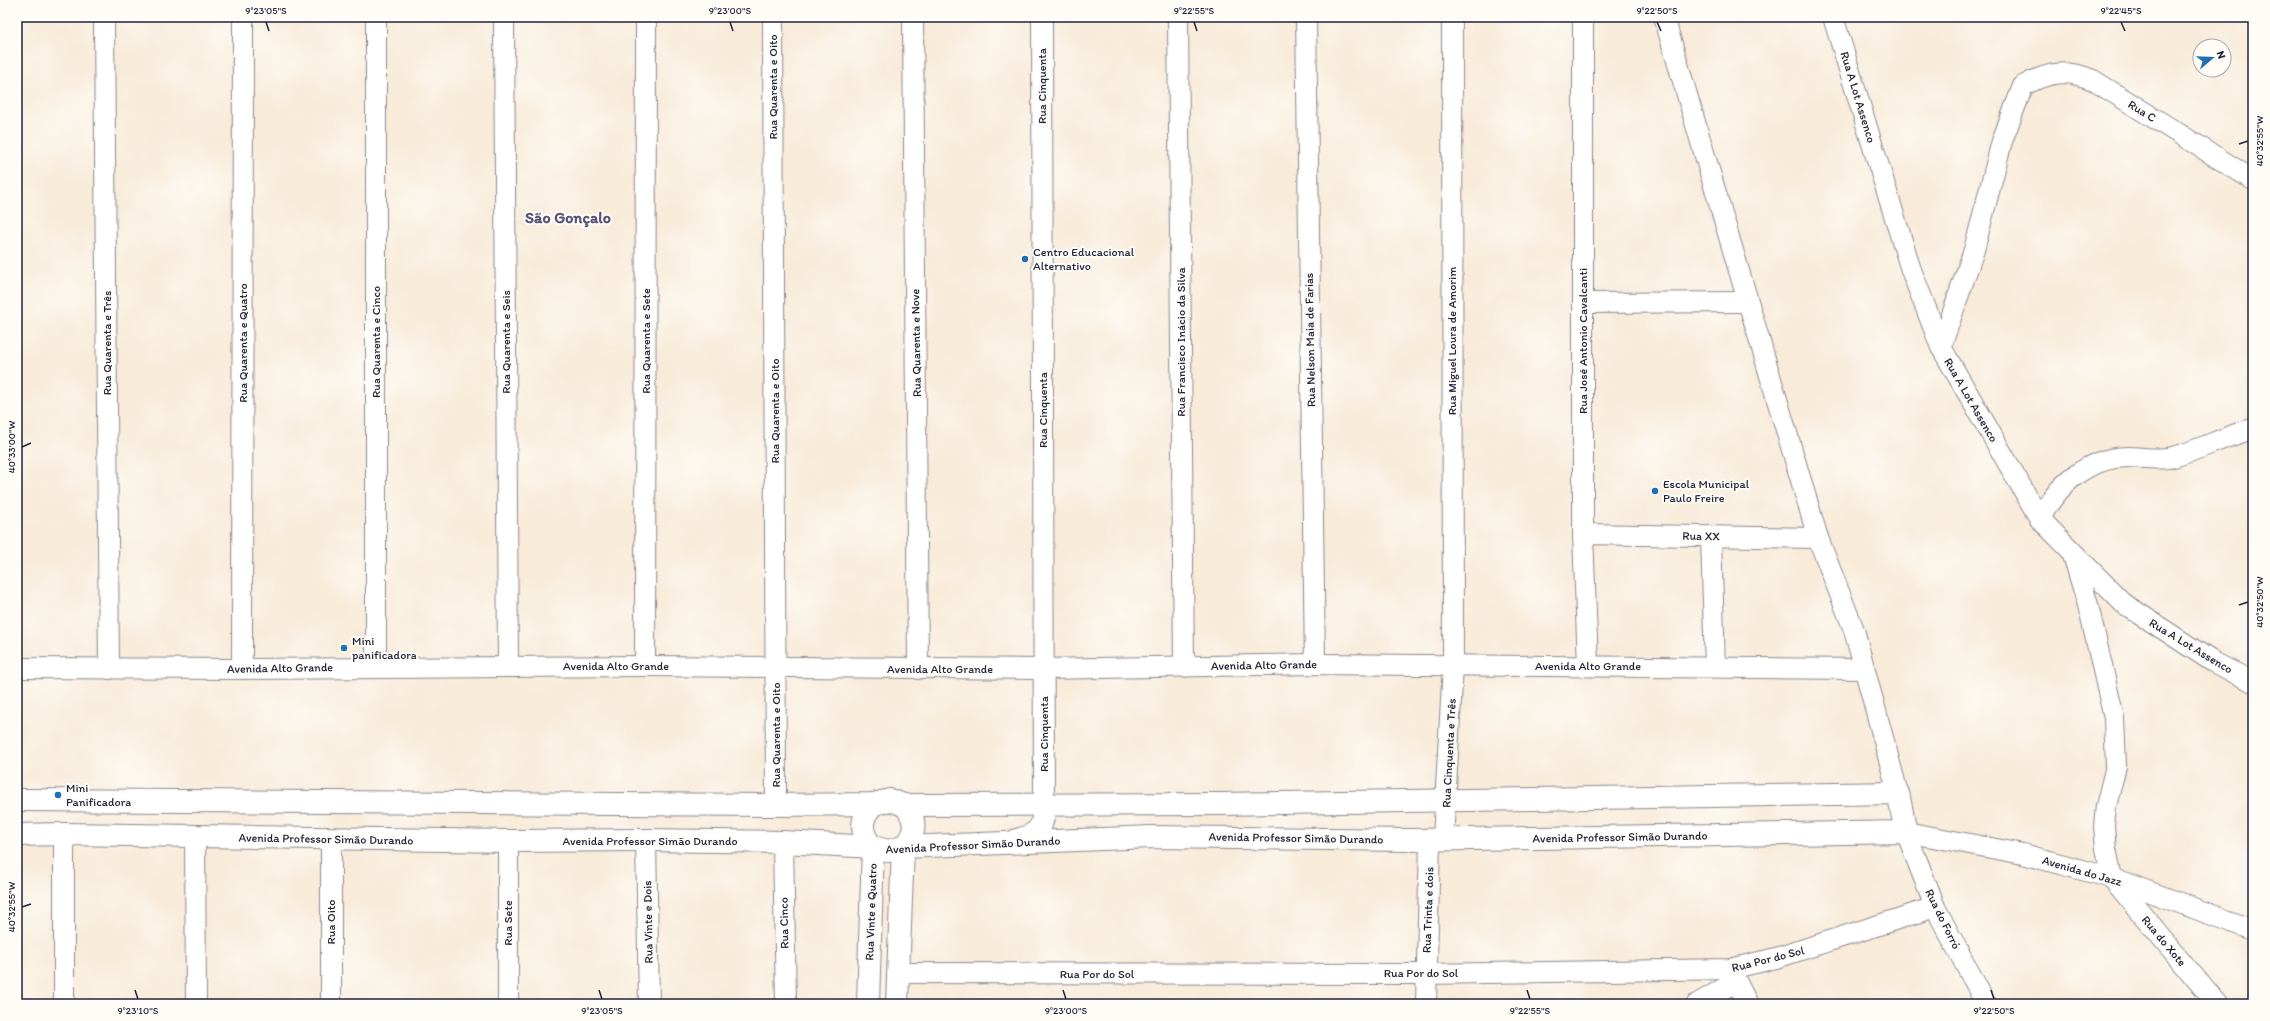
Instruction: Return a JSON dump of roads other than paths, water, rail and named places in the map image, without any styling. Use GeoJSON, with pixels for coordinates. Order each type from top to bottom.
{"type":"FeatureCollection","features":[{"type":"Feature","properties":{"kind":"street","name":"Rua Quarenta e Três"},"geometry":{"type":"LineString","coordinates":[[104,17],[109,669]]}},
{"type":"Feature","properties":{"kind":"street","name":"Rua Quarenta e Quatro"},"geometry":{"type":"LineString","coordinates":[[242,669],[243,17]]}},
{"type":"Feature","properties":{"kind":"street","name":"Rua Quarenta e Cinco"},"geometry":{"type":"LineString","coordinates":[[376,17],[376,667]]}},
{"type":"Feature","properties":{"kind":"street","name":"Rua Quarenta e Seis"},"geometry":{"type":"LineString","coordinates":[[504,17],[508,666]]}},
{"type":"Feature","properties":{"kind":"street","name":"Rua Quarenta e Sete"},"geometry":{"type":"LineString","coordinates":[[646,17],[646,666]]}},
{"type":"Feature","properties":{"kind":"street","name":"Rua Quarenta e Oito"},"geometry":{"type":"LineString","coordinates":[[773,17],[776,805]]}},
{"type":"Feature","properties":{"kind":"street","name":"Rua Quarenta e Nove"},"geometry":{"type":"LineString","coordinates":[[913,17],[918,669]]}},
{"type":"Feature","properties":{"kind":"street","name":"Rua Cinquenta"},"geometry":{"type":"LineString","coordinates":[[1042,17],[1044,803]]}},
{"type":"Feature","properties":{"kind":"street","name":"Rua Francisco Inácio da Silva"},"geometry":{"type":"LineString","coordinates":[[1178,17],[1184,667]]}},
{"type":"Feature","properties":{"kind":"street","name":"Rua Nelson Maia de Farias"},"geometry":{"type":"LineString","coordinates":[[1306,17],[1315,664]]}},
{"type":"Feature","properties":{"kind":"street","name":"Rua Miguel Loura de Amorim"},"geometry":{"type":"LineString","coordinates":[[1452,17],[1453,666]]}},
{"type":"Feature","properties":{"kind":"street","name":"Rua José Antonio Cavalcanti"},"geometry":{"type":"LineString","coordinates":[[1583,17],[1583,534],[1588,666]]}},
{"type":"Feature","properties":{"kind":"street"},"geometry":{"type":"LineString","coordinates":[[1664,17],[1818,538],[1854,630],[1863,669],[1898,793],[1906,832]]}},
{"type":"Feature","properties":{"kind":"street","name":"Rua A Lot Assenco"},"geometry":{"type":"LineString","coordinates":[[1833,17],[1911,270],[1941,347],[2040,519],[2123,603],[2213,662],[2253,682]]}},
{"type":"Feature","properties":{"kind":"street","name":"Rua C"},"geometry":{"type":"LineString","coordinates":[[1941,347],[1974,250],[2002,141],[2023,86],[2036,78],[2066,72],[2093,80],[2253,180]]}},
{"type":"Feature","properties":{"kind":"street"},"geometry":{"type":"LineString","coordinates":[[1584,304],[1748,302]]}},
{"type":"Feature","properties":{"kind":"street"},"geometry":{"type":"LineString","coordinates":[[2040,519],[2050,500],[2059,489],[2087,467],[2113,459],[2128,457],[2155,459],[2174,457],[2253,429]]}},
{"type":"Feature","properties":{"kind":"street","name":"Rua XX"},"geometry":{"type":"LineString","coordinates":[[1583,534],[1818,538]]}},
{"type":"Feature","properties":{"kind":"street"},"geometry":{"type":"LineString","coordinates":[[1711,536],[1715,667]]}},
{"type":"Feature","properties":{"kind":"street"},"geometry":{"type":"LineString","coordinates":[[2073,552],[2088,605],[2114,718],[2116,766],[2106,806],[2104,826],[2106,849],[2112,878]]}},
{"type":"Feature","properties":{"kind":"street","name":"Avenida Alto Grande"},"geometry":{"type":"LineString","coordinates":[[17,668],[242,669],[646,666],[1044,669],[1315,664],[1863,669]]}},
{"type":"Feature","properties":{"kind":"street","name":"Rua Cinquenta e Três"},"geometry":{"type":"LineString","coordinates":[[1437,839],[1447,801],[1453,666]]}},
{"type":"Feature","properties":{"kind":"street"},"geometry":{"type":"LineString","coordinates":[[17,800],[776,805],[874,804],[890,800],[904,804],[1222,804],[1898,793]]}},
{"type":"Feature","properties":{"kind":"street"},"geometry":{"type":"LineString","coordinates":[[1008,842],[1026,838],[1041,827],[1044,820],[1044,803]]}},
{"type":"Feature","properties":{"kind":"street","name":"Rua Vinte e Quatro"},"geometry":{"type":"LineString","coordinates":[[868,1004],[873,847],[863,833],[862,825],[866,813],[874,804]]}},
{"type":"Feature","properties":{"kind":"street"},"geometry":{"type":"LineString","coordinates":[[897,1004],[903,847],[913,834],[914,826],[912,814],[904,804]]}},
{"type":"Feature","properties":{"kind":"street","name":"Avenida do Jazz"},"geometry":{"type":"LineString","coordinates":[[1906,832],[2023,854],[2112,878],[2253,930]]}},
{"type":"Feature","properties":{"kind":"street","name":"Avenida Professor Simão Durando"},"geometry":{"type":"LineString","coordinates":[[17,835],[64,834],[508,841],[646,840],[783,842],[873,847],[888,852],[903,847],[1152,837],[1437,839],[1906,832]]}},
{"type":"Feature","properties":{"kind":"street","name":"Rua do Forró"},"geometry":{"type":"LineString","coordinates":[[1906,832],[1935,907],[1986,1004]]}},
{"type":"Feature","properties":{"kind":"street"},"geometry":{"type":"LineString","coordinates":[[64,834],[64,1004]]}},
{"type":"Feature","properties":{"kind":"street"},"geometry":{"type":"LineString","coordinates":[[195,836],[196,1004]]}},
{"type":"Feature","properties":{"kind":"street","name":"Rua Oito"},"geometry":{"type":"LineString","coordinates":[[331,839],[331,1004]]}},
{"type":"Feature","properties":{"kind":"street","name":"Rua Trinta e dois"},"geometry":{"type":"LineString","coordinates":[[1426,1004],[1426,974],[1437,839]]}},
{"type":"Feature","properties":{"kind":"street","name":"Rua Vinte e Dois"},"geometry":{"type":"LineString","coordinates":[[646,840],[649,1004]]}},
{"type":"Feature","properties":{"kind":"street","name":"Rua Sete"},"geometry":{"type":"LineString","coordinates":[[508,841],[508,1004]]}},
{"type":"Feature","properties":{"kind":"street","name":"Rua Cinco"},"geometry":{"type":"LineString","coordinates":[[783,842],[786,1004]]}},
{"type":"Feature","properties":{"kind":"street","name":"Rua do Xote"},"geometry":{"type":"LineString","coordinates":[[2112,878],[2217,1004]]}},
{"type":"Feature","properties":{"kind":"street","name":"Rua Por do Sol"},"geometry":{"type":"LineString","coordinates":[[898,973],[1733,976],[1776,958],[1935,907]]}},
{"type":"Feature","properties":{"kind":"street"},"geometry":{"type":"LineString","coordinates":[[869,942],[900,942]]}},
{"type":"Feature","properties":{"kind":"street"},"geometry":{"type":"LineString","coordinates":[[1697,1004],[1733,976],[1748,1004]]}},
{"type":"Feature","properties":{"kind":"place","name":"Centro Educacional Alternativo"},"geometry":{"type":"Point","coordinates":[1025,259]}},
{"type":"Feature","properties":{"kind":"place","name":"Escola Municipal Paulo Freire"},"geometry":{"type":"Point","coordinates":[1655,491]}},
{"type":"Feature","properties":{"kind":"place","name":"Mini panificadora"},"geometry":{"type":"Point","coordinates":[344,648]}},
{"type":"Feature","properties":{"kind":"place","name":"Mini Panificadora"},"geometry":{"type":"Point","coordinates":[58,795]}},
{"type":"Feature","properties":{"kind":"district","name":"São Gonçalo"},"geometry":{"type":"Point","coordinates":[568,217]}}]}
